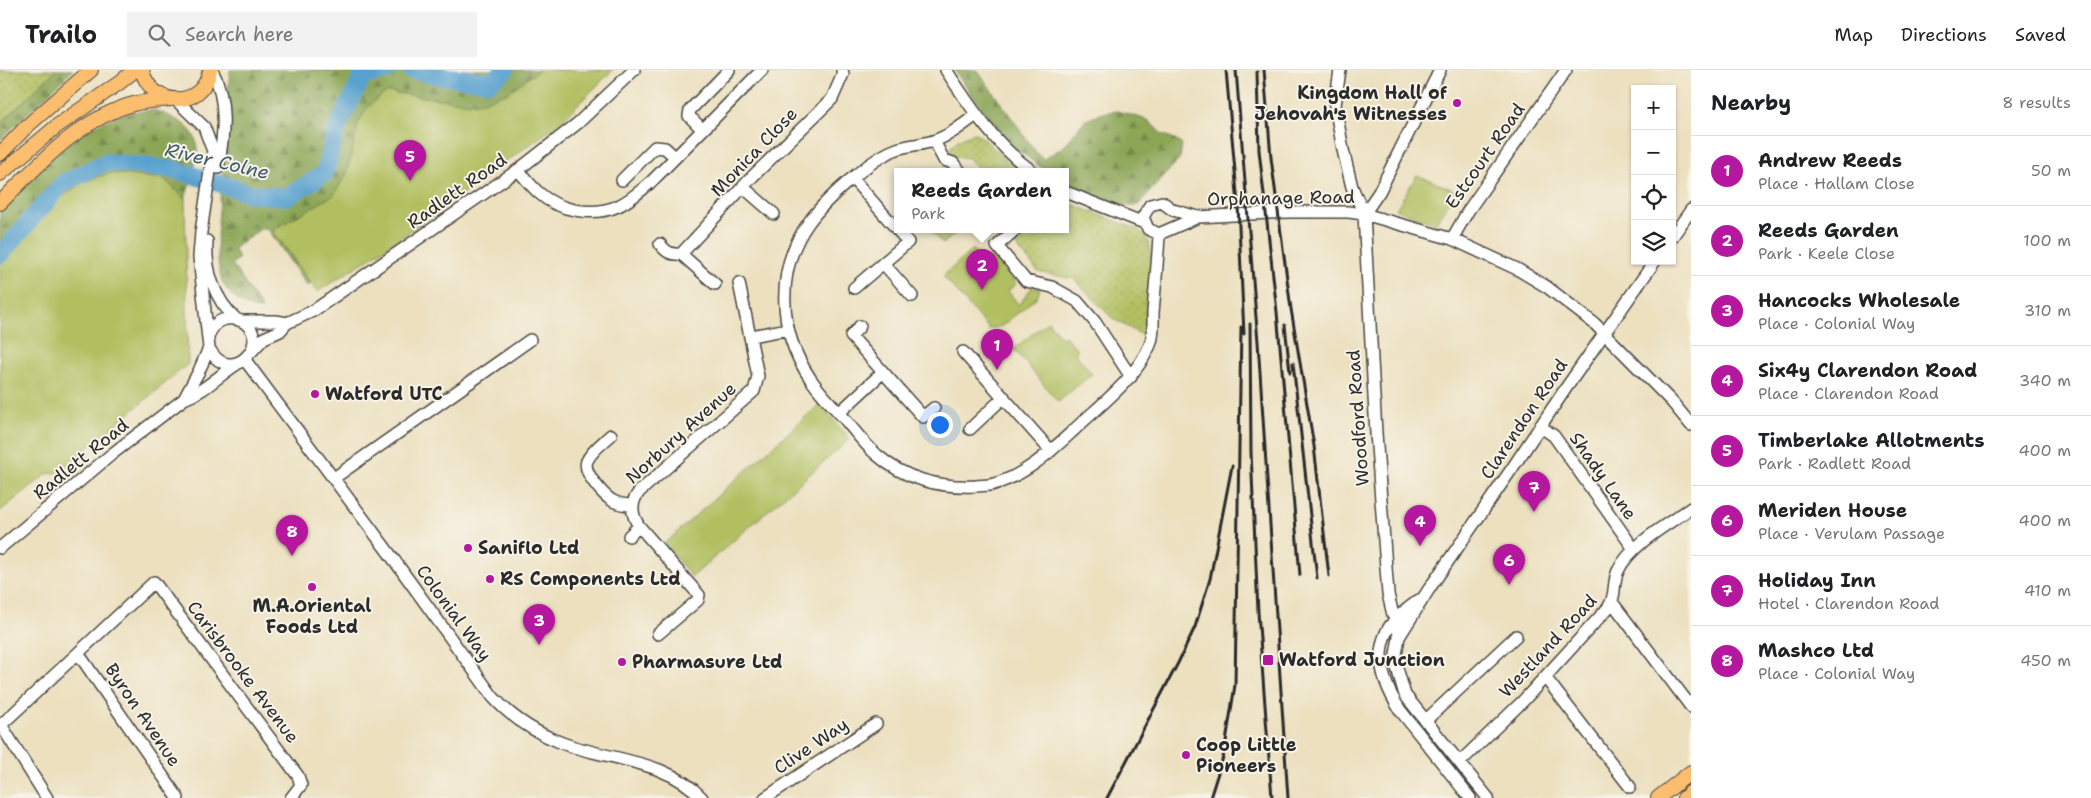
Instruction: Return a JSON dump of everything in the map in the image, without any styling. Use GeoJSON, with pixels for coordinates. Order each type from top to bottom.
{"type":"FeatureCollection","features":[{"type":"Feature","properties":{"kind":"main road"},"geometry":{"type":"LineString","coordinates":[[0,154],[26,127],[91,70]]}},
{"type":"Feature","properties":{"kind":"main road"},"geometry":{"type":"LineString","coordinates":[[0,174],[57,126],[119,84],[134,70]]}},
{"type":"Feature","properties":{"kind":"main road"},"geometry":{"type":"LineString","coordinates":[[142,70],[149,87],[157,94],[174,100]]}},
{"type":"Feature","properties":{"kind":"main road"},"geometry":{"type":"LineString","coordinates":[[0,203],[57,149],[96,121],[136,103],[188,98],[196,94],[202,87],[211,70]]}},
{"type":"Feature","properties":{"kind":"main road"},"geometry":{"type":"LineString","coordinates":[[1658,798],[1691,772]]}},
{"type":"Feature","properties":{"kind":"main road"},"geometry":{"type":"LineString","coordinates":[[1684,798],[1691,792]]}},
{"type":"Feature","properties":{"kind":"street"},"geometry":{"type":"LineString","coordinates":[[208,212],[208,267],[217,294],[229,312],[248,326],[254,339],[244,359],[228,364],[220,362],[213,356],[208,342],[199,258],[224,114],[219,83],[211,70]]}},
{"type":"Feature","properties":{"kind":"street","name":"Radlett Road"},"geometry":{"type":"LineString","coordinates":[[0,548],[112,454],[184,399],[197,394],[222,373],[244,359],[264,338],[280,331],[287,323],[313,311],[518,170],[578,123],[634,70]]}},
{"type":"Feature","properties":{"kind":"street"},"geometry":{"type":"LineString","coordinates":[[702,129],[689,116],[690,110],[729,70]]}},
{"type":"Feature","properties":{"kind":"street"},"geometry":{"type":"LineString","coordinates":[[518,170],[539,193],[555,204],[571,209],[594,211],[608,209],[626,202],[652,181],[761,70]]}},
{"type":"Feature","properties":{"kind":"street","name":"Monica Close"},"geometry":{"type":"LineString","coordinates":[[681,254],[743,187],[832,99],[843,74],[842,70]]}},
{"type":"Feature","properties":{"kind":"street"},"geometry":{"type":"LineString","coordinates":[[946,70],[976,115],[1006,149],[1028,168]]}},
{"type":"Feature","properties":{"kind":"street"},"geometry":{"type":"LineString","coordinates":[[1340,70],[1335,105],[1352,187],[1364,214]]}},
{"type":"Feature","properties":{"kind":"street"},"geometry":{"type":"LineString","coordinates":[[1364,214],[1378,192],[1440,70]]}},
{"type":"Feature","properties":{"kind":"street","name":"Estcourt Road"},"geometry":{"type":"LineString","coordinates":[[1452,239],[1468,211],[1566,70]]}},
{"type":"Feature","properties":{"kind":"street"},"geometry":{"type":"LineString","coordinates":[[174,100],[204,127],[212,144],[216,160]]}},
{"type":"Feature","properties":{"kind":"street"},"geometry":{"type":"LineString","coordinates":[[976,115],[948,135],[934,141],[898,149],[874,161],[822,206],[809,222],[794,248],[784,288],[788,329],[799,360],[811,380],[878,456],[916,478],[953,487],[995,490],[1025,471],[1051,451],[1131,377],[1151,343],[1160,234]]}},
{"type":"Feature","properties":{"kind":"street"},"geometry":{"type":"LineString","coordinates":[[934,141],[944,160],[954,163],[958,168]]}},
{"type":"Feature","properties":{"kind":"street"},"geometry":{"type":"LineString","coordinates":[[622,180],[655,147],[662,146],[675,157]]}},
{"type":"Feature","properties":{"kind":"street"},"geometry":{"type":"LineString","coordinates":[[853,179],[894,226]]}},
{"type":"Feature","properties":{"kind":"street"},"geometry":{"type":"LineString","coordinates":[[743,187],[774,214]]}},
{"type":"Feature","properties":{"kind":"street","name":"Orphanage Road"},"geometry":{"type":"LineString","coordinates":[[1069,193],[1144,223],[1148,229],[1160,234],[1169,231],[1172,227],[1186,224],[1198,218]]}},
{"type":"Feature","properties":{"kind":"street","name":"Orphanage Road"},"geometry":{"type":"LineString","coordinates":[[1118,212],[1145,210],[1150,205],[1162,202],[1173,210],[1198,218],[1288,212],[1348,212],[1364,214],[1452,239],[1517,269],[1547,287],[1595,324],[1672,402],[1691,426]]}},
{"type":"Feature","properties":{"kind":"street"},"geometry":{"type":"LineString","coordinates":[[1144,223],[1145,210]]}},
{"type":"Feature","properties":{"kind":"street"},"geometry":{"type":"LineString","coordinates":[[1172,227],[1175,216],[1173,210]]}},
{"type":"Feature","properties":{"kind":"street"},"geometry":{"type":"LineString","coordinates":[[1676,231],[1691,210]]}},
{"type":"Feature","properties":{"kind":"street","name":"Woodford Road"},"geometry":{"type":"LineString","coordinates":[[1364,214],[1376,433],[1388,594],[1393,614],[1397,619],[1399,638]]}},
{"type":"Feature","properties":{"kind":"street"},"geometry":{"type":"LineString","coordinates":[[854,288],[908,242],[900,233]]}},
{"type":"Feature","properties":{"kind":"street"},"geometry":{"type":"LineString","coordinates":[[1012,233],[997,246],[1026,281],[1052,287],[1077,301],[1095,322],[1131,377]]}},
{"type":"Feature","properties":{"kind":"street"},"geometry":{"type":"LineString","coordinates":[[660,244],[665,251],[674,255],[681,254],[715,284]]}},
{"type":"Feature","properties":{"kind":"street"},"geometry":{"type":"LineString","coordinates":[[883,263],[912,296]]}},
{"type":"Feature","properties":{"kind":"street","name":"Clarendon Road"},"geometry":{"type":"LineString","coordinates":[[1399,638],[1423,598],[1652,265]]}},
{"type":"Feature","properties":{"kind":"street","name":"Norbury Avenue"},"geometry":{"type":"LineString","coordinates":[[658,634],[698,600],[699,595],[639,526],[634,518],[632,505],[640,490],[754,391],[758,376],[739,283]]}},
{"type":"Feature","properties":{"kind":"street"},"geometry":{"type":"LineString","coordinates":[[208,342],[215,324],[222,320],[239,320]]}},
{"type":"Feature","properties":{"kind":"street","name":"Radlett Road"},"geometry":{"type":"LineString","coordinates":[[239,320],[287,323]]}},
{"type":"Feature","properties":{"kind":"street"},"geometry":{"type":"LineString","coordinates":[[860,326],[851,336],[882,373],[923,418],[934,408]]}},
{"type":"Feature","properties":{"kind":"street"},"geometry":{"type":"LineString","coordinates":[[751,336],[788,329]]}},
{"type":"Feature","properties":{"kind":"street"},"geometry":{"type":"LineString","coordinates":[[334,478],[530,340]]}},
{"type":"Feature","properties":{"kind":"street","name":"Radlett Road"},"geometry":{"type":"LineString","coordinates":[[184,399],[200,371],[208,342]]}},
{"type":"Feature","properties":{"kind":"street"},"geometry":{"type":"LineString","coordinates":[[964,352],[1051,451]]}},
{"type":"Feature","properties":{"kind":"street","name":"Colonial Way"},"geometry":{"type":"LineString","coordinates":[[244,359],[334,478],[493,697],[506,711],[538,732],[563,743],[668,774],[692,786],[702,798]]}},
{"type":"Feature","properties":{"kind":"street"},"geometry":{"type":"LineString","coordinates":[[839,414],[882,373]]}},
{"type":"Feature","properties":{"kind":"street"},"geometry":{"type":"LineString","coordinates":[[970,429],[1004,397]]}},
{"type":"Feature","properties":{"kind":"street","name":"Shady Lane"},"geometry":{"type":"LineString","coordinates":[[1540,426],[1554,436],[1634,549]]}},
{"type":"Feature","properties":{"kind":"street"},"geometry":{"type":"LineString","coordinates":[[611,435],[587,460],[585,466],[588,474],[604,495],[613,501],[632,505]]}},
{"type":"Feature","properties":{"kind":"street","name":"Westland Road"},"geometry":{"type":"LineString","coordinates":[[1460,762],[1545,677],[1612,602],[1616,574],[1634,549],[1691,508]]}},
{"type":"Feature","properties":{"kind":"street"},"geometry":{"type":"LineString","coordinates":[[629,536],[639,526]]}},
{"type":"Feature","properties":{"kind":"street","name":"Carisbrooke Avenue"},"geometry":{"type":"LineString","coordinates":[[78,653],[154,582],[298,776],[301,785],[291,798]]}},
{"type":"Feature","properties":{"kind":"street"},"geometry":{"type":"LineString","coordinates":[[1388,594],[1402,607],[1408,608]]}},
{"type":"Feature","properties":{"kind":"street"},"geometry":{"type":"LineString","coordinates":[[1423,598],[1408,608],[1386,633],[1382,649],[1382,669],[1390,694],[1414,728],[1470,798]]}},
{"type":"Feature","properties":{"kind":"street"},"geometry":{"type":"LineString","coordinates":[[1612,602],[1691,707]]}},
{"type":"Feature","properties":{"kind":"street"},"geometry":{"type":"LineString","coordinates":[[1425,721],[1516,636]]}},
{"type":"Feature","properties":{"kind":"street"},"geometry":{"type":"LineString","coordinates":[[1399,638],[1395,661],[1405,695],[1488,798]]}},
{"type":"Feature","properties":{"kind":"street"},"geometry":{"type":"LineString","coordinates":[[47,798],[0,725],[78,653]]}},
{"type":"Feature","properties":{"kind":"street","name":"Byron Avenue"},"geometry":{"type":"LineString","coordinates":[[78,653],[178,798]]}},
{"type":"Feature","properties":{"kind":"street"},"geometry":{"type":"LineString","coordinates":[[1545,677],[1630,787]]}},
{"type":"Feature","properties":{"kind":"street","name":"Clive Way"},"geometry":{"type":"LineString","coordinates":[[764,798],[876,724]]}},
{"type":"Feature","properties":{"kind":"green space"},"geometry":{"type":"Polygon","coordinates":[[[0,70],[56,70],[0,124],[0,70]]]}},
{"type":"Feature","properties":{"kind":"green space"},"geometry":{"type":"Polygon","coordinates":[[[56,70],[73,70],[0,140],[0,124],[56,70]]]}},
{"type":"Feature","properties":{"kind":"green space"},"geometry":{"type":"Polygon","coordinates":[[[230,70],[539,70],[507,93],[476,104],[389,92],[354,143],[347,173],[334,195],[273,230],[311,284],[307,286],[268,229],[262,228],[233,249],[239,258],[232,264],[262,309],[256,309],[234,298],[226,288],[223,283],[218,260],[217,246],[230,70]]]}},
{"type":"Feature","properties":{"kind":"green space"},"geometry":{"type":"Polygon","coordinates":[[[539,70],[613,70],[557,125],[395,242],[317,292],[273,230],[334,195],[347,173],[358,124],[367,108],[388,92],[476,104],[507,93],[539,70]]]}},
{"type":"Feature","properties":{"kind":"green space"},"geometry":{"type":"Polygon","coordinates":[[[954,70],[977,70],[1039,156],[1044,159],[1063,147],[1084,121],[1103,113],[1117,111],[1148,120],[1162,134],[1177,140],[1182,145],[1180,158],[1138,205],[1131,206],[1112,203],[1069,185],[1069,168],[1042,168],[1006,141],[954,70]]]}},
{"type":"Feature","properties":{"kind":"green space"},"geometry":{"type":"Polygon","coordinates":[[[154,110],[172,117],[185,125],[193,134],[197,155],[185,199],[164,179],[28,231],[0,261],[0,209],[28,181],[59,152],[93,127],[130,113],[154,110]]]}},
{"type":"Feature","properties":{"kind":"green space"},"geometry":{"type":"Polygon","coordinates":[[[975,133],[1015,168],[977,168],[969,158],[952,156],[949,152],[951,148],[956,142],[967,135],[975,133]]]}},
{"type":"Feature","properties":{"kind":"green space"},"geometry":{"type":"Polygon","coordinates":[[[110,173],[164,179],[185,199],[188,364],[59,472],[47,474],[0,511],[0,261],[55,202],[84,182],[110,173]]]}},
{"type":"Feature","properties":{"kind":"green space"},"geometry":{"type":"Polygon","coordinates":[[[1417,175],[1456,191],[1435,224],[1396,209],[1417,175]]]}},
{"type":"Feature","properties":{"kind":"green space"},"geometry":{"type":"Polygon","coordinates":[[[1069,203],[1139,230],[1149,244],[1151,252],[1151,270],[1146,307],[1146,337],[1113,319],[1074,279],[1038,272],[1015,244],[1008,251],[991,233],[1069,233],[1069,203]]]}},
{"type":"Feature","properties":{"kind":"green space"},"geometry":{"type":"Polygon","coordinates":[[[933,233],[955,233],[943,244],[933,233]]]}},
{"type":"Feature","properties":{"kind":"green space"},"geometry":{"type":"Polygon","coordinates":[[[973,249],[984,263],[993,256],[1016,284],[1008,291],[1019,305],[1032,287],[1040,289],[1037,297],[1002,326],[989,329],[943,276],[973,249]]]}},
{"type":"Feature","properties":{"kind":"green space"},"geometry":{"type":"Polygon","coordinates":[[[1048,321],[1062,338],[1065,336],[1078,350],[1075,353],[1092,374],[1058,402],[1014,349],[1048,321]]]}},
{"type":"Feature","properties":{"kind":"green space"},"geometry":{"type":"Polygon","coordinates":[[[820,404],[850,439],[692,577],[664,544],[820,404]]]}},
{"type":"Feature","properties":{"kind":"waterway","name":"River Colne"},"geometry":{"type":"LineString","coordinates":[[0,255],[63,183],[106,162],[176,170],[252,194],[287,197],[325,173],[336,130],[363,76],[388,70]]}},
{"type":"Feature","properties":{"kind":"waterway","name":"River Colne"},"geometry":{"type":"LineString","coordinates":[[411,70],[440,76],[490,82],[505,70]]}},
{"type":"Feature","properties":{"kind":"railway"},"geometry":{"type":"LineString","coordinates":[[1226,70],[1238,205],[1244,334]]}},
{"type":"Feature","properties":{"kind":"railway"},"geometry":{"type":"LineString","coordinates":[[1236,70],[1258,342],[1288,798]]}},
{"type":"Feature","properties":{"kind":"railway"},"geometry":{"type":"LineString","coordinates":[[1264,70],[1271,158],[1291,309],[1314,446],[1329,576]]}},
{"type":"Feature","properties":{"kind":"railway"},"geometry":{"type":"LineString","coordinates":[[1257,72],[1259,150],[1277,312],[1300,575]]}},
{"type":"Feature","properties":{"kind":"railway"},"geometry":{"type":"LineString","coordinates":[[1250,324],[1251,452],[1258,612],[1272,798]]}},
{"type":"Feature","properties":{"kind":"railway"},"geometry":{"type":"LineString","coordinates":[[1285,325],[1290,372]]}},
{"type":"Feature","properties":{"kind":"railway"},"geometry":{"type":"LineString","coordinates":[[1210,798],[1224,754],[1235,685],[1241,327]]}},
{"type":"Feature","properties":{"kind":"railway"},"geometry":{"type":"LineString","coordinates":[[1293,363],[1317,578]]}},
{"type":"Feature","properties":{"kind":"railway"},"geometry":{"type":"LineString","coordinates":[[1107,798],[1195,627],[1210,579],[1232,466]]}},
{"type":"Feature","properties":{"kind":"place","name":"Kingdom Hall of Jehovah's Witnesses"},"geometry":{"type":"Point","coordinates":[1457,103]}},
{"type":"Feature","properties":{"kind":"place","name":"Timberlake Allotments"},"geometry":{"type":"Point","coordinates":[410,181]}},
{"type":"Feature","properties":{"kind":"place","name":"Reeds Garden"},"geometry":{"type":"Point","coordinates":[982,290]}},
{"type":"Feature","properties":{"kind":"place","name":"Andrew Reeds"},"geometry":{"type":"Point","coordinates":[997,370]}},
{"type":"Feature","properties":{"kind":"place","name":"Watford UTC"},"geometry":{"type":"Point","coordinates":[315,394]}},
{"type":"Feature","properties":{"kind":"place","name":"Holiday Inn"},"geometry":{"type":"Point","coordinates":[1534,512]}},
{"type":"Feature","properties":{"kind":"place","name":"Six4y Clarendon Road"},"geometry":{"type":"Point","coordinates":[1420,546]}},
{"type":"Feature","properties":{"kind":"place","name":"Saniflo Ltd"},"geometry":{"type":"Point","coordinates":[468,548]}},
{"type":"Feature","properties":{"kind":"place","name":"Mashco Ltd"},"geometry":{"type":"Point","coordinates":[292,556]}},
{"type":"Feature","properties":{"kind":"place","name":"RS Components Ltd"},"geometry":{"type":"Point","coordinates":[490,579]}},
{"type":"Feature","properties":{"kind":"place","name":"Meriden House"},"geometry":{"type":"Point","coordinates":[1509,585]}},
{"type":"Feature","properties":{"kind":"place","name":"M.A.Oriental Foods Ltd"},"geometry":{"type":"Point","coordinates":[312,587]}},
{"type":"Feature","properties":{"kind":"place","name":"Hancocks Wholesale"},"geometry":{"type":"Point","coordinates":[539,645]}},
{"type":"Feature","properties":{"kind":"place","name":"Watford Junction"},"geometry":{"type":"Point","coordinates":[1268,660]}},
{"type":"Feature","properties":{"kind":"place","name":"Pharmasure Ltd"},"geometry":{"type":"Point","coordinates":[622,662]}},
{"type":"Feature","properties":{"kind":"place","name":"Coop Little Pioneers"},"geometry":{"type":"Point","coordinates":[1186,755]}}]}
